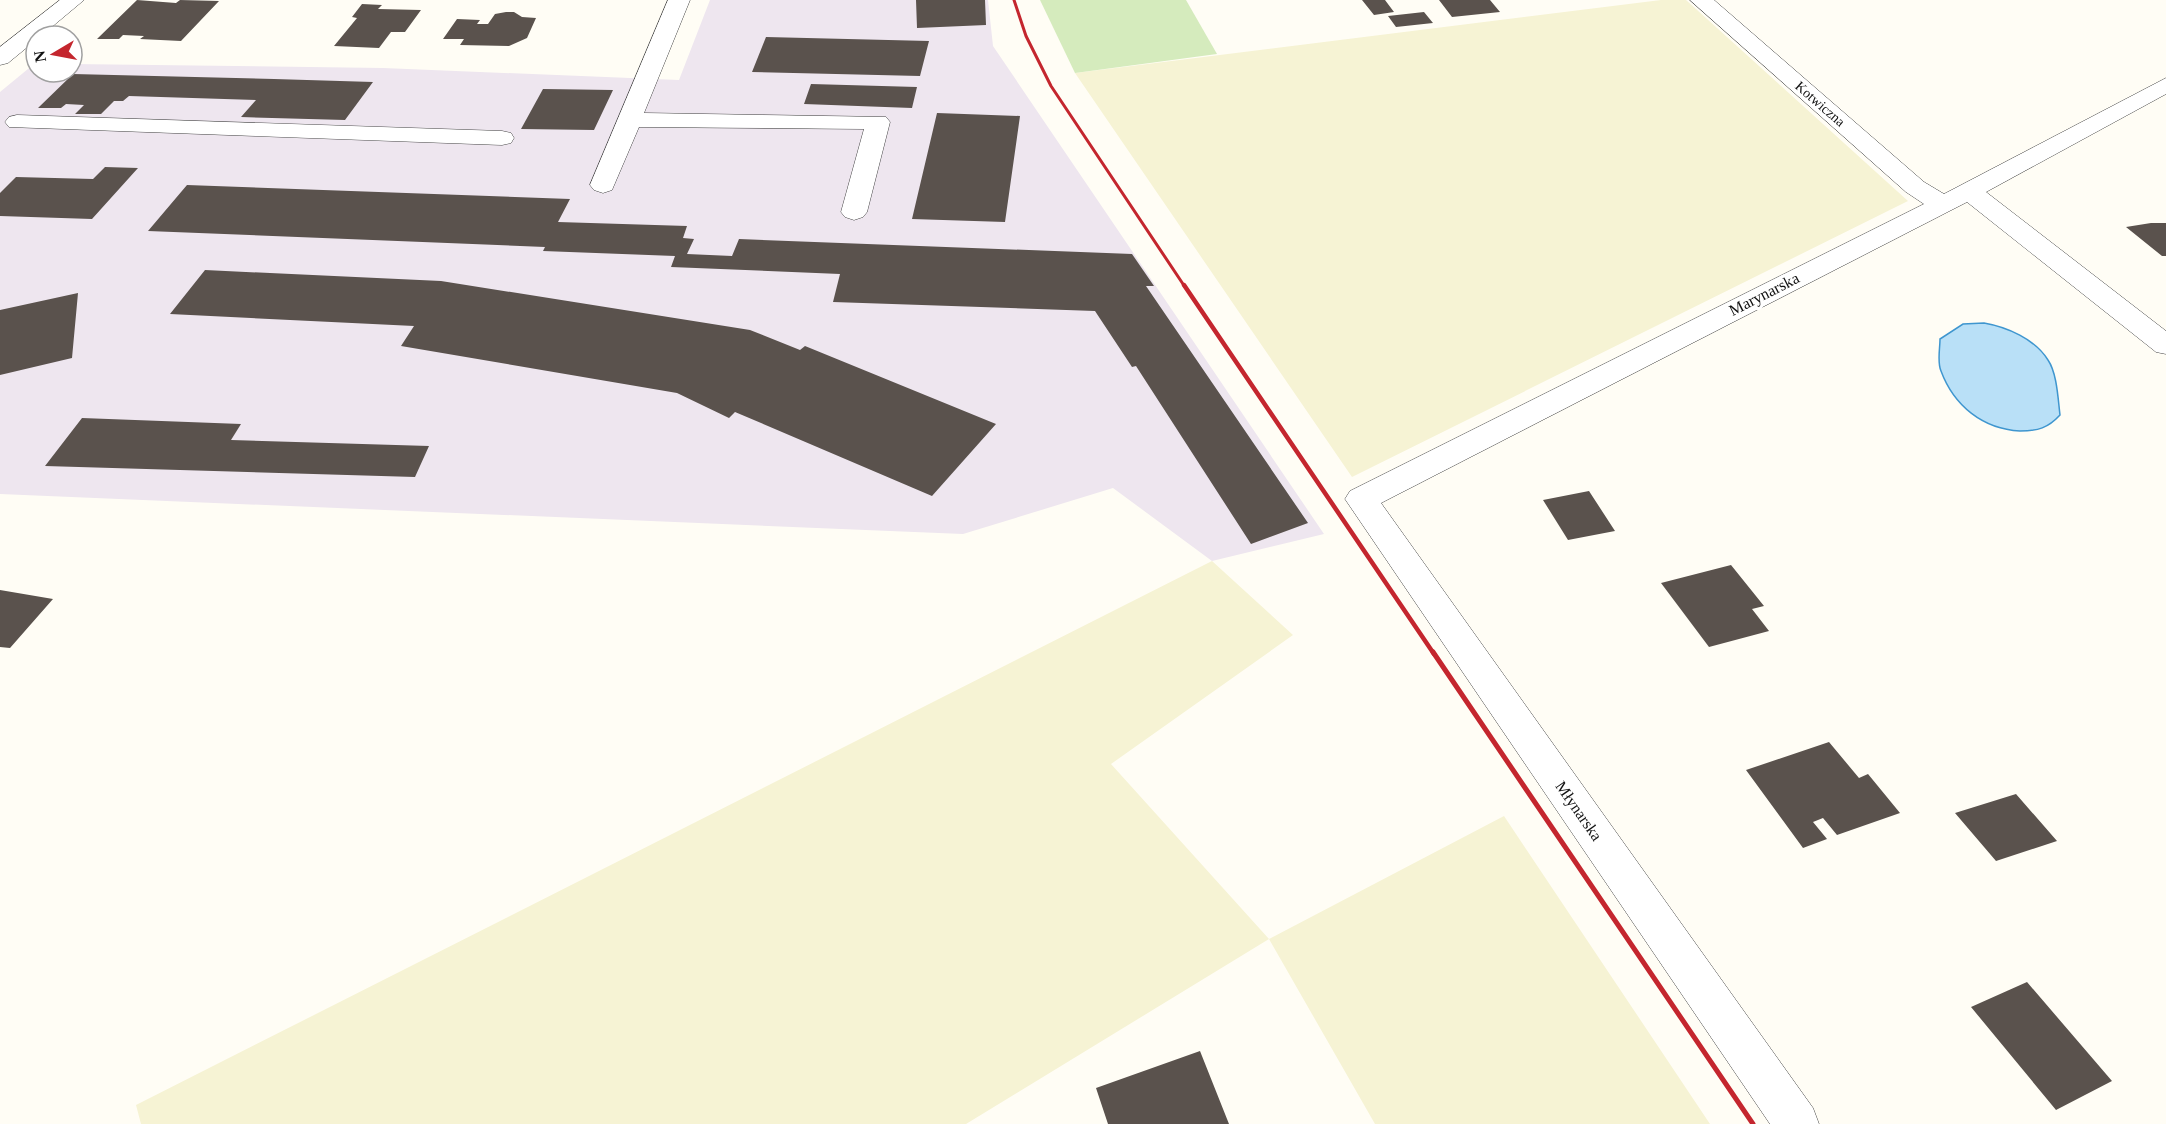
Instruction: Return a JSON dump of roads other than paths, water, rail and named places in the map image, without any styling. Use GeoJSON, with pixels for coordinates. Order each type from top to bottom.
{"type":"FeatureCollection","features":[{"type":"Feature","properties":{"kind":"street"},"geometry":{"type":"LineString","coordinates":[[0,58],[73,0]]}},
{"type":"Feature","properties":{"kind":"street"},"geometry":{"type":"LineString","coordinates":[[603,185],[679,0]]}},
{"type":"Feature","properties":{"kind":"street","name":"Kotwiczna"},"geometry":{"type":"LineString","coordinates":[[1701,0],[1915,187],[1942,204]]}},
{"type":"Feature","properties":{"kind":"street","name":"Marynarska"},"geometry":{"type":"LineString","coordinates":[[1361,499],[1969,191],[2166,85]]}},
{"type":"Feature","properties":{"kind":"street"},"geometry":{"type":"LineString","coordinates":[[630,120],[878,122],[854,212]]}},
{"type":"Feature","properties":{"kind":"street"},"geometry":{"type":"LineString","coordinates":[[6,126],[502,138]]}},
{"type":"Feature","properties":{"kind":"street"},"geometry":{"type":"LineString","coordinates":[[1969,191],[2166,345]]}},
{"type":"Feature","properties":{"kind":"street","name":"Młynarska"},"geometry":{"type":"LineString","coordinates":[[1361,499],[1797,1124]]}},
{"type":"Feature","properties":{"kind":"water"},"geometry":{"type":"Polygon","coordinates":[[[1984,323],[2020,335],[2036,346],[2048,360],[2055,379],[2060,415],[2051,423],[2042,428],[2026,431],[1994,426],[1972,413],[1954,395],[1940,367],[1940,339],[1963,324],[1984,323]]]}},
{"type":"Feature","properties":{"kind":"railway"},"geometry":{"type":"LineString","coordinates":[[1014,0],[1026,36],[1051,86],[1185,287]]}},
{"type":"Feature","properties":{"kind":"railway"},"geometry":{"type":"LineString","coordinates":[[1184,285],[1434,654]]}},
{"type":"Feature","properties":{"kind":"railway"},"geometry":{"type":"LineString","coordinates":[[1433,652],[1753,1124]]}}]}
